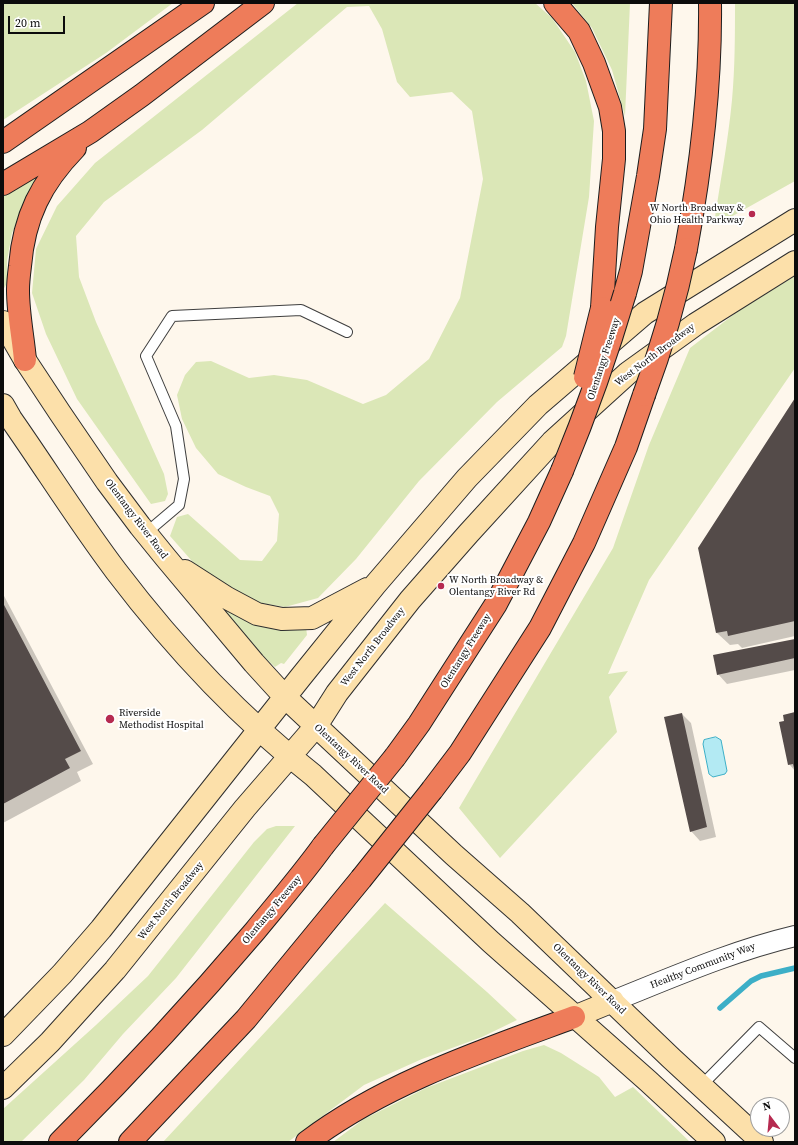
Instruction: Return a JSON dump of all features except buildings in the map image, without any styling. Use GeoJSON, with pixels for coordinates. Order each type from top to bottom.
{"type":"FeatureCollection","features":[{"type":"Feature","properties":{"kind":"highway"},"geometry":{"type":"LineString","coordinates":[[3,142],[203,3]]}},
{"type":"Feature","properties":{"kind":"highway"},"geometry":{"type":"LineString","coordinates":[[3,184],[90,132],[142,95],[263,3]]}},
{"type":"Feature","properties":{"kind":"highway"},"geometry":{"type":"LineString","coordinates":[[555,3],[579,31],[594,63],[610,107],[614,131],[614,159],[607,227],[602,308],[562,471]]}},
{"type":"Feature","properties":{"kind":"highway","name":"Olentangy Freeway"},"geometry":{"type":"LineString","coordinates":[[60,1142],[101,1101],[208,986],[303,873],[395,757],[419,724],[496,604],[539,522],[580,428],[610,344],[631,271],[655,129],[661,3]]}},
{"type":"Feature","properties":{"kind":"highway"},"geometry":{"type":"LineString","coordinates":[[130,1142],[246,1019],[432,790],[460,753],[540,628],[584,543],[626,447],[657,359],[679,282],[698,183],[711,35],[710,3]]}},
{"type":"Feature","properties":{"kind":"highway"},"geometry":{"type":"LineString","coordinates":[[25,360],[18,290],[21,254],[26,227],[32,209],[41,191],[66,157],[90,132]]}},
{"type":"Feature","properties":{"kind":"highway"},"geometry":{"type":"LineString","coordinates":[[307,1142],[326,1127],[373,1100],[469,1056],[574,1017]]}},
{"type":"Feature","properties":{"kind":"main road"},"geometry":{"type":"LineString","coordinates":[[3,1035],[57,979],[101,929],[375,585],[467,478],[538,405],[645,313],[795,220]]}},
{"type":"Feature","properties":{"kind":"main road","name":"West North Broadway"},"geometry":{"type":"LineString","coordinates":[[3,1088],[50,1042],[95,993],[245,808],[316,726],[337,692],[410,600],[552,442],[628,373],[696,324],[795,262]]}},
{"type":"Feature","properties":{"kind":"main road","name":"Olentangy River Road"},"geometry":{"type":"LineString","coordinates":[[3,322],[25,360],[78,441],[146,533],[254,663],[285,697],[470,870],[516,909],[701,1086],[762,1142]]}},
{"type":"Feature","properties":{"kind":"main road"},"geometry":{"type":"LineString","coordinates":[[3,405],[116,570],[159,624],[225,697],[290,757],[313,775],[491,942],[648,1081],[714,1142]]}},
{"type":"Feature","properties":{"kind":"main road"},"geometry":{"type":"LineString","coordinates":[[166,558],[227,598],[258,614],[282,619],[312,618],[375,585]]}},
{"type":"Feature","properties":{"kind":"main road"},"geometry":{"type":"LineString","coordinates":[[574,1017],[612,1001]]}},
{"type":"Feature","properties":{"kind":"street","name":"Healthy Community Way"},"geometry":{"type":"LineString","coordinates":[[612,1001],[714,960],[770,942],[795,936]]}},
{"type":"Feature","properties":{"kind":"lane"},"geometry":{"type":"LineString","coordinates":[[146,533],[179,505],[184,479],[176,426],[146,356],[172,316],[301,310],[347,332]]}},
{"type":"Feature","properties":{"kind":"lane"},"geometry":{"type":"LineString","coordinates":[[701,1086],[759,1027],[795,1058]]}},
{"type":"Feature","properties":{"kind":"green space"},"geometry":{"type":"Polygon","coordinates":[[[3,3],[173,3],[106,53],[3,120],[3,3]]]}},
{"type":"Feature","properties":{"kind":"green space"},"geometry":{"type":"Polygon","coordinates":[[[298,3],[535,3],[552,18],[575,52],[586,81],[594,121],[589,197],[566,336],[562,347],[497,402],[419,481],[356,559],[318,598],[285,607],[255,602],[198,568],[170,536],[177,517],[188,514],[240,560],[262,561],[277,541],[279,514],[270,496],[218,474],[196,448],[182,419],[177,395],[185,375],[196,362],[211,361],[249,378],[274,375],[307,380],[363,404],[386,395],[429,359],[460,298],[483,179],[472,111],[452,92],[410,97],[397,82],[382,29],[369,6],[347,7],[202,130],[104,202],[76,236],[79,277],[96,322],[164,474],[168,494],[165,501],[151,504],[77,399],[46,334],[32,293],[36,249],[57,206],[95,163],[298,3]]]}},
{"type":"Feature","properties":{"kind":"green space"},"geometry":{"type":"Polygon","coordinates":[[[572,3],[630,3],[625,116],[612,70],[592,28],[572,3]]]}},
{"type":"Feature","properties":{"kind":"green space"},"geometry":{"type":"Polygon","coordinates":[[[735,3],[795,3],[795,181],[729,218],[714,224],[732,100],[735,3]]]}},
{"type":"Feature","properties":{"kind":"green space"},"geometry":{"type":"Polygon","coordinates":[[[41,174],[30,192],[12,233],[7,261],[7,283],[3,290],[3,196],[41,174]]]}},
{"type":"Feature","properties":{"kind":"green space"},"geometry":{"type":"Polygon","coordinates":[[[795,276],[795,368],[649,580],[608,674],[628,671],[609,697],[617,732],[500,858],[459,808],[613,548],[649,445],[690,348],[737,312],[795,276]]]}},
{"type":"Feature","properties":{"kind":"green space"},"geometry":{"type":"Polygon","coordinates":[[[217,603],[306,627],[307,635],[284,664],[281,663],[275,667],[255,649],[217,603]]]}},
{"type":"Feature","properties":{"kind":"green space"},"geometry":{"type":"Polygon","coordinates":[[[276,826],[295,826],[176,978],[123,1034],[84,1080],[21,1142],[3,1142],[3,1109],[148,976],[254,842],[267,829],[276,826]]]}},
{"type":"Feature","properties":{"kind":"green space"},"geometry":{"type":"Polygon","coordinates":[[[385,903],[517,1020],[482,1037],[422,1059],[364,1085],[288,1142],[163,1142],[385,903]]]}},
{"type":"Feature","properties":{"kind":"green space"},"geometry":{"type":"Polygon","coordinates":[[[544,1045],[561,1053],[599,1077],[615,1097],[633,1087],[690,1142],[333,1142],[364,1119],[426,1088],[523,1051],[544,1045]]]}},
{"type":"Feature","properties":{"kind":"water"},"geometry":{"type":"Polygon","coordinates":[[[716,737],[721,740],[727,771],[725,774],[713,777],[709,774],[703,744],[704,740],[716,737]]]}},
{"type":"Feature","properties":{"kind":"waterway"},"geometry":{"type":"LineString","coordinates":[[720,1008],[751,981],[761,976],[795,968]]}},
{"type":"Feature","properties":{"kind":"place","name":"W North Broadway & Ohio Health Parkway"},"geometry":{"type":"Point","coordinates":[752,214]}},
{"type":"Feature","properties":{"kind":"place","name":"W North Broadway & Olentangy River Rd"},"geometry":{"type":"Point","coordinates":[441,586]}},
{"type":"Feature","properties":{"kind":"place","name":"Riverside Methodist Hospital"},"geometry":{"type":"Point","coordinates":[110,719]}}]}
